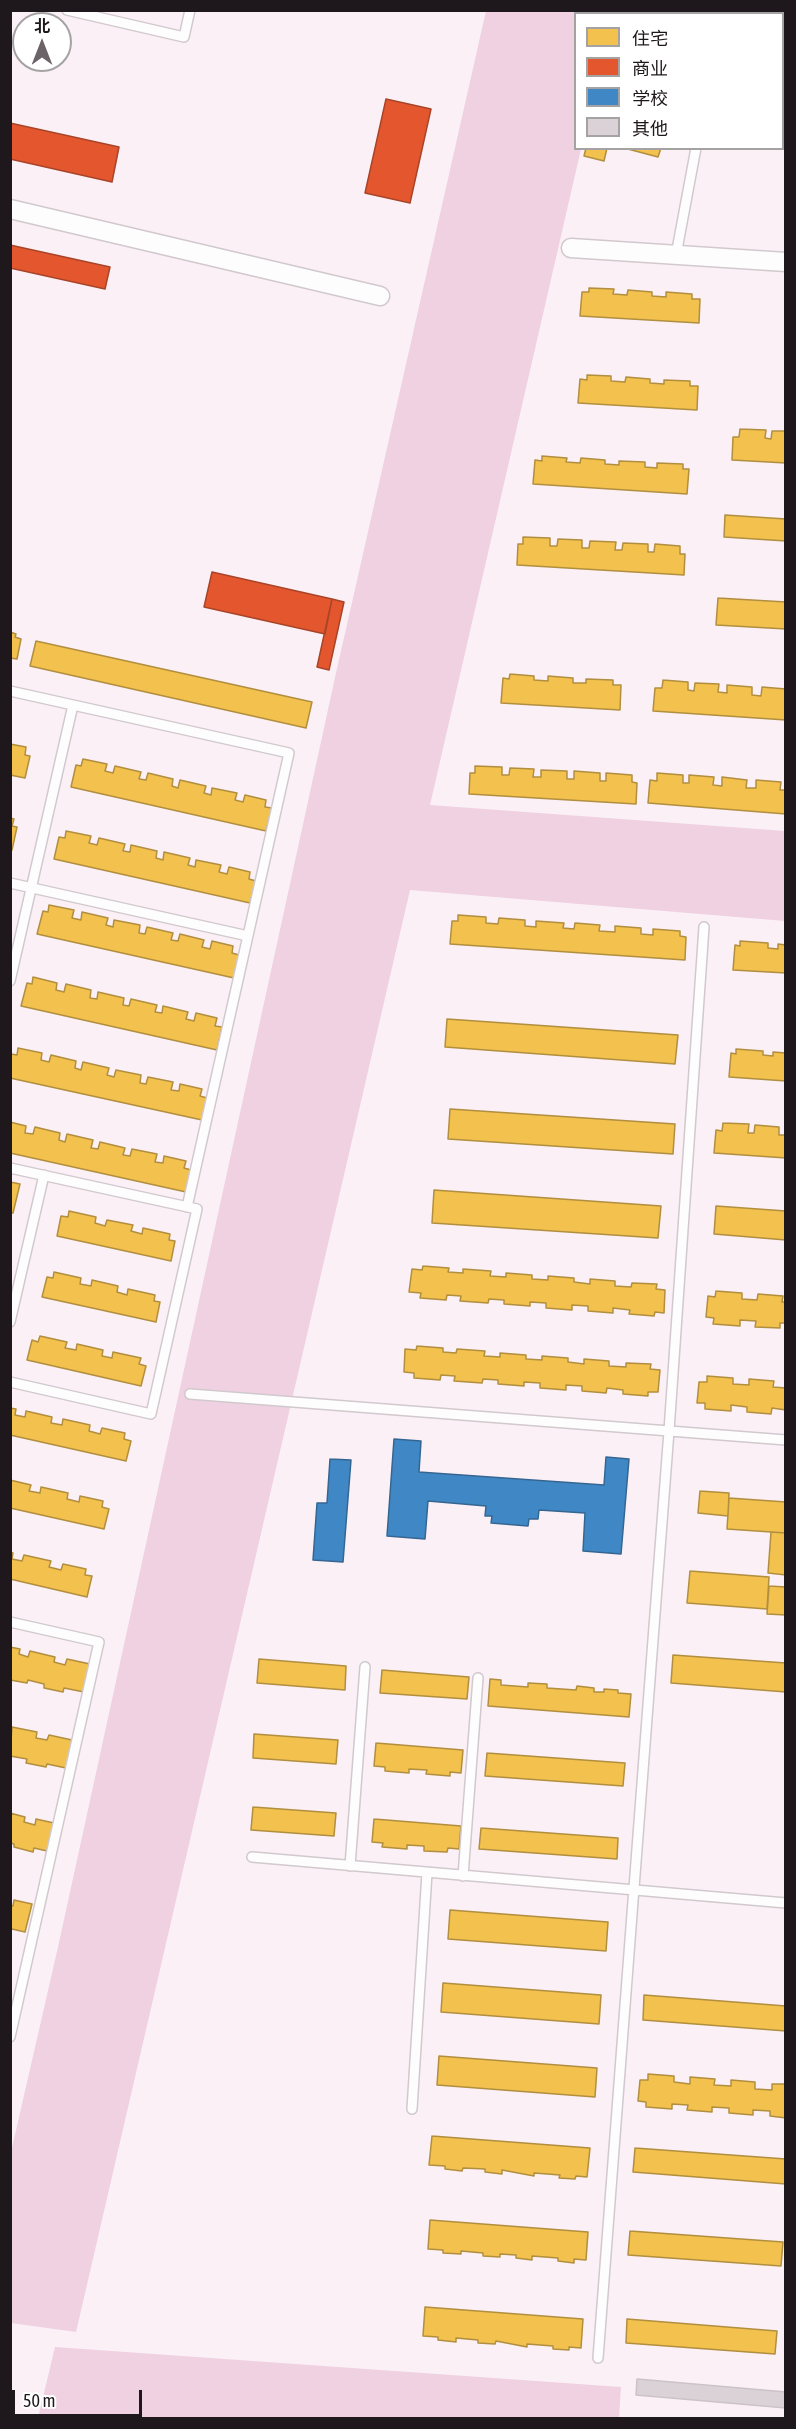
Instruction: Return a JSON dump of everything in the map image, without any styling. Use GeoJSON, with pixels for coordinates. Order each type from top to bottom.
{"type":"FeatureCollection","features":[{"type":"Feature","properties":{"kind":"street"},"geometry":{"type":"LineString","coordinates":[[10,209],[380,296]]}},
{"type":"Feature","properties":{"kind":"street"},"geometry":{"type":"LineString","coordinates":[[571,248],[786,262]]}},
{"type":"Feature","properties":{"kind":"lane"},"geometry":{"type":"LineString","coordinates":[[67,10],[184,37],[190,10]]}},
{"type":"Feature","properties":{"kind":"lane"},"geometry":{"type":"LineString","coordinates":[[676,255],[696,150]]}},
{"type":"Feature","properties":{"kind":"lane"},"geometry":{"type":"LineString","coordinates":[[10,691],[289,753],[187,1207]]}},
{"type":"Feature","properties":{"kind":"lane"},"geometry":{"type":"LineString","coordinates":[[10,981],[73,705]]}},
{"type":"Feature","properties":{"kind":"lane"},"geometry":{"type":"LineString","coordinates":[[10,883],[248,936]]}},
{"type":"Feature","properties":{"kind":"lane"},"geometry":{"type":"LineString","coordinates":[[598,2358],[669,1431],[704,927]]}},
{"type":"Feature","properties":{"kind":"lane"},"geometry":{"type":"LineString","coordinates":[[10,1168],[197,1209],[151,1414],[10,1382]]}},
{"type":"Feature","properties":{"kind":"lane"},"geometry":{"type":"LineString","coordinates":[[10,1322],[44,1175]]}},
{"type":"Feature","properties":{"kind":"lane"},"geometry":{"type":"LineString","coordinates":[[190,1394],[786,1440]]}},
{"type":"Feature","properties":{"kind":"lane"},"geometry":{"type":"LineString","coordinates":[[10,1622],[99,1642],[10,2037]]}},
{"type":"Feature","properties":{"kind":"lane"},"geometry":{"type":"LineString","coordinates":[[350,1866],[365,1667]]}},
{"type":"Feature","properties":{"kind":"lane"},"geometry":{"type":"LineString","coordinates":[[464,1876],[478,1678]]}},
{"type":"Feature","properties":{"kind":"lane"},"geometry":{"type":"LineString","coordinates":[[252,1857],[786,1903]]}},
{"type":"Feature","properties":{"kind":"lane"},"geometry":{"type":"LineString","coordinates":[[412,2109],[427,1872]]}},
{"type":"Feature","properties":{"kind":"shaded area"},"geometry":{"type":"Polygon","coordinates":[[[486,11],[612,11],[574,12],[574,150],[581,150],[430,805],[785,831],[785,921],[410,890],[76,2332],[11,2323],[11,2152],[58,1947],[336,673],[486,11]]]}},
{"type":"Feature","properties":{"kind":"shaded area"},"geometry":{"type":"Polygon","coordinates":[[[55,2347],[621,2387],[619,2418],[38,2418],[55,2347]]]}},
{"type":"Feature","properties":{"kind":"building: 住宅"},"geometry":{"type":"Polygon","coordinates":[[[621,10],[642,10],[642,12],[620,12],[621,10]]]}},
{"type":"Feature","properties":{"kind":"building: 住宅"},"geometry":{"type":"Polygon","coordinates":[[[586,150],[607,150],[604,161],[584,156],[586,150]]]}},
{"type":"Feature","properties":{"kind":"building: 住宅"},"geometry":{"type":"Polygon","coordinates":[[[632,150],[660,150],[658,157],[632,150]]]}},
{"type":"Feature","properties":{"kind":"building: 住宅"},"geometry":{"type":"Polygon","coordinates":[[[589,288],[614,289],[613,294],[627,295],[628,290],[652,292],[652,296],[666,297],[666,292],[692,294],[692,299],[700,299],[699,323],[580,316],[582,292],[589,292],[589,288]]]}},
{"type":"Feature","properties":{"kind":"building: 住宅"},"geometry":{"type":"Polygon","coordinates":[[[587,375],[611,376],[611,381],[625,382],[626,377],[650,379],[650,383],[664,384],[664,380],[690,381],[690,386],[698,386],[697,410],[578,403],[580,379],[587,380],[587,375]]]}},
{"type":"Feature","properties":{"kind":"building: 住宅"},"geometry":{"type":"Polygon","coordinates":[[[740,429],[766,430],[765,438],[771,439],[772,431],[786,431],[786,463],[732,460],[733,437],[739,437],[740,429]]]}},
{"type":"Feature","properties":{"kind":"building: 住宅"},"geometry":{"type":"Polygon","coordinates":[[[542,456],[567,458],[566,462],[580,463],[581,458],[605,460],[605,464],[619,465],[619,461],[645,462],[645,467],[657,468],[657,463],[683,464],[683,469],[689,469],[687,494],[533,484],[535,460],[542,461],[542,456]]]}},
{"type":"Feature","properties":{"kind":"building: 住宅"},"geometry":{"type":"Polygon","coordinates":[[[725,515],[786,519],[786,541],[724,537],[725,515]]]}},
{"type":"Feature","properties":{"kind":"building: 住宅"},"geometry":{"type":"Polygon","coordinates":[[[523,537],[550,538],[550,546],[557,546],[558,539],[582,540],[582,548],[589,548],[590,541],[616,542],[615,550],[622,550],[623,543],[648,544],[648,552],[654,552],[655,544],[680,546],[680,554],[685,554],[684,575],[517,565],[518,544],[523,544],[523,537]]]}},
{"type":"Feature","properties":{"kind":"building: 住宅"},"geometry":{"type":"Polygon","coordinates":[[[718,598],[786,602],[786,629],[716,625],[718,598]]]}},
{"type":"Feature","properties":{"kind":"building: 住宅"},"geometry":{"type":"Polygon","coordinates":[[[10,632],[21,639],[17,659],[10,658],[10,632]]]}},
{"type":"Feature","properties":{"kind":"building: 住宅"},"geometry":{"type":"Polygon","coordinates":[[[36,641],[312,702],[306,728],[30,666],[36,641]]]}},
{"type":"Feature","properties":{"kind":"building: 住宅"},"geometry":{"type":"Polygon","coordinates":[[[510,674],[534,676],[534,680],[548,681],[548,676],[573,678],[573,683],[586,683],[586,679],[613,680],[613,685],[621,685],[620,710],[501,703],[503,678],[509,679],[510,674]]]}},
{"type":"Feature","properties":{"kind":"building: 住宅"},"geometry":{"type":"Polygon","coordinates":[[[663,680],[688,682],[688,690],[694,691],[695,683],[719,684],[718,692],[727,693],[727,685],[752,687],[752,695],[761,696],[762,687],[786,689],[786,720],[653,711],[655,688],[662,688],[663,680]]]}},
{"type":"Feature","properties":{"kind":"building: 住宅"},"geometry":{"type":"Polygon","coordinates":[[[10,744],[26,747],[25,755],[30,756],[25,778],[10,775],[10,744]]]}},
{"type":"Feature","properties":{"kind":"building: 住宅"},"geometry":{"type":"Polygon","coordinates":[[[83,759],[107,764],[105,771],[113,773],[115,766],[141,772],[139,779],[146,780],[148,773],[173,779],[172,786],[178,788],[180,780],[206,786],[204,793],[211,795],[212,788],[237,793],[235,800],[243,802],[245,795],[266,800],[265,807],[272,808],[266,831],[71,787],[76,765],[81,766],[83,759]]]}},
{"type":"Feature","properties":{"kind":"building: 住宅"},"geometry":{"type":"Polygon","coordinates":[[[475,766],[502,767],[502,775],[509,775],[510,768],[534,769],[533,777],[541,777],[541,770],[567,771],[567,779],[574,779],[574,771],[600,773],[600,781],[606,781],[606,773],[632,775],[632,782],[637,783],[636,804],[469,794],[470,773],[475,773],[475,766]]]}},
{"type":"Feature","properties":{"kind":"building: 住宅"},"geometry":{"type":"Polygon","coordinates":[[[657,773],[683,775],[683,783],[689,783],[689,775],[714,777],[713,785],[722,786],[722,777],[747,780],[746,788],[756,788],[756,780],[781,782],[780,790],[786,790],[786,814],[648,803],[650,780],[657,781],[657,773]]]}},
{"type":"Feature","properties":{"kind":"building: 住宅"},"geometry":{"type":"Polygon","coordinates":[[[10,818],[14,819],[12,826],[17,827],[12,850],[10,849],[10,818]]]}},
{"type":"Feature","properties":{"kind":"building: 住宅"},"geometry":{"type":"Polygon","coordinates":[[[66,831],[91,836],[89,843],[97,845],[99,838],[125,844],[123,851],[130,852],[131,845],[157,851],[156,858],[163,860],[164,852],[190,858],[188,865],[195,867],[196,860],[221,865],[219,872],[227,874],[229,867],[250,872],[249,879],[256,881],[250,903],[54,859],[59,837],[65,838],[66,831]]]}},
{"type":"Feature","properties":{"kind":"building: 住宅"},"geometry":{"type":"Polygon","coordinates":[[[49,905],[74,910],[72,918],[81,920],[82,912],[108,918],[106,925],[113,927],[114,920],[140,925],[139,933],[145,934],[147,927],[173,933],[171,940],[178,941],[180,934],[204,940],[202,947],[210,949],[212,941],[233,946],[232,953],[239,955],[234,978],[37,934],[43,911],[48,912],[49,905]]]}},
{"type":"Feature","properties":{"kind":"building: 住宅"},"geometry":{"type":"Polygon","coordinates":[[[458,915],[486,917],[486,923],[498,924],[499,918],[525,920],[525,926],[536,927],[536,921],[564,923],[563,928],[574,929],[575,923],[600,925],[599,931],[615,932],[615,926],[641,928],[641,934],[653,935],[653,929],[680,931],[680,936],[686,937],[685,960],[450,944],[452,921],[458,921],[458,915]]]}},
{"type":"Feature","properties":{"kind":"building: 住宅"},"geometry":{"type":"Polygon","coordinates":[[[740,941],[768,943],[768,948],[778,949],[778,944],[786,945],[786,973],[733,970],[735,945],[740,946],[740,941]]]}},
{"type":"Feature","properties":{"kind":"building: 住宅"},"geometry":{"type":"Polygon","coordinates":[[[33,977],[57,983],[56,990],[64,992],[66,984],[91,990],[90,998],[97,999],[98,992],[124,998],[123,1005],[129,1006],[131,999],[157,1005],[155,1012],[162,1013],[163,1006],[188,1012],[186,1019],[194,1021],[196,1013],[217,1018],[215,1026],[222,1027],[217,1050],[21,1006],[27,983],[32,984],[33,977]]]}},
{"type":"Feature","properties":{"kind":"building: 住宅"},"geometry":{"type":"Polygon","coordinates":[[[447,1019],[678,1035],[675,1064],[445,1047],[447,1019]]]}},
{"type":"Feature","properties":{"kind":"building: 住宅"},"geometry":{"type":"Polygon","coordinates":[[[18,1048],[42,1053],[41,1060],[49,1062],[51,1055],[76,1061],[75,1068],[81,1070],[83,1062],[109,1068],[107,1075],[114,1077],[116,1070],[141,1075],[140,1083],[146,1084],[148,1077],[173,1082],[171,1090],[179,1091],[180,1084],[202,1089],[200,1096],[207,1098],[202,1120],[10,1078],[11,1054],[17,1055],[18,1048]]]}},
{"type":"Feature","properties":{"kind":"building: 住宅"},"geometry":{"type":"Polygon","coordinates":[[[736,1049],[763,1051],[763,1055],[773,1056],[773,1052],[786,1053],[786,1081],[729,1077],[731,1053],[736,1054],[736,1049]]]}},
{"type":"Feature","properties":{"kind":"building: 住宅"},"geometry":{"type":"Polygon","coordinates":[[[450,1109],[675,1124],[673,1154],[448,1139],[450,1109]]]}},
{"type":"Feature","properties":{"kind":"building: 住宅"},"geometry":{"type":"Polygon","coordinates":[[[10,1122],[26,1126],[25,1133],[33,1134],[35,1127],[60,1133],[59,1140],[65,1142],[67,1134],[93,1140],[91,1148],[98,1149],[100,1142],[125,1148],[123,1155],[130,1156],[132,1149],[157,1154],[155,1162],[163,1163],[164,1156],[186,1161],[184,1168],[191,1170],[186,1192],[10,1153],[10,1122]]]}},
{"type":"Feature","properties":{"kind":"building: 住宅"},"geometry":{"type":"Polygon","coordinates":[[[723,1123],[749,1124],[748,1133],[754,1133],[755,1125],[779,1127],[779,1135],[786,1135],[786,1158],[714,1153],[716,1130],[722,1131],[723,1123]]]}},
{"type":"Feature","properties":{"kind":"building: 住宅"},"geometry":{"type":"Polygon","coordinates":[[[10,1182],[20,1184],[13,1213],[10,1213],[10,1182]]]}},
{"type":"Feature","properties":{"kind":"building: 住宅"},"geometry":{"type":"Polygon","coordinates":[[[434,1190],[661,1206],[658,1238],[432,1223],[434,1190]]]}},
{"type":"Feature","properties":{"kind":"building: 住宅"},"geometry":{"type":"Polygon","coordinates":[[[716,1206],[786,1211],[786,1240],[714,1234],[716,1206]]]}},
{"type":"Feature","properties":{"kind":"building: 住宅"},"geometry":{"type":"Polygon","coordinates":[[[69,1211],[96,1217],[95,1223],[105,1226],[107,1220],[133,1225],[131,1231],[142,1234],[143,1228],[170,1234],[169,1240],[175,1241],[171,1261],[57,1236],[61,1216],[68,1217],[69,1211]]]}},
{"type":"Feature","properties":{"kind":"building: 住宅"},"geometry":{"type":"Polygon","coordinates":[[[423,1266],[449,1268],[448,1272],[463,1273],[463,1269],[491,1271],[490,1276],[506,1277],[506,1273],[532,1275],[532,1279],[548,1280],[548,1276],[574,1278],[574,1282],[590,1284],[590,1279],[615,1281],[615,1286],[631,1287],[632,1283],[657,1284],[656,1289],[665,1290],[664,1313],[655,1312],[654,1316],[629,1314],[630,1310],[613,1308],[613,1313],[588,1311],[588,1306],[572,1305],[572,1310],[546,1308],[546,1303],[530,1302],[530,1306],[504,1304],[504,1300],[489,1299],[488,1303],[460,1301],[461,1296],[447,1295],[446,1300],[420,1298],[421,1293],[409,1292],[412,1269],[422,1270],[423,1266]]]}},
{"type":"Feature","properties":{"kind":"building: 住宅"},"geometry":{"type":"Polygon","coordinates":[[[54,1272],[81,1278],[80,1284],[91,1286],[92,1280],[118,1286],[117,1292],[127,1295],[128,1289],[155,1295],[154,1301],[160,1302],[156,1322],[42,1297],[47,1277],[53,1278],[54,1272]]]}},
{"type":"Feature","properties":{"kind":"building: 住宅"},"geometry":{"type":"Polygon","coordinates":[[[716,1291],[742,1293],[742,1299],[757,1300],[758,1294],[783,1296],[782,1302],[786,1302],[786,1323],[780,1323],[780,1328],[755,1327],[756,1321],[740,1320],[740,1326],[713,1324],[714,1318],[706,1317],[708,1296],[715,1297],[716,1291]]]}},
{"type":"Feature","properties":{"kind":"building: 住宅"},"geometry":{"type":"Polygon","coordinates":[[[40,1336],[67,1342],[65,1348],[76,1350],[77,1344],[103,1350],[102,1356],[112,1358],[113,1352],[141,1358],[139,1364],[146,1366],[141,1386],[27,1360],[32,1340],[38,1342],[40,1336]]]}},
{"type":"Feature","properties":{"kind":"building: 住宅"},"geometry":{"type":"Polygon","coordinates":[[[417,1346],[443,1348],[443,1352],[456,1353],[457,1349],[485,1351],[484,1356],[500,1357],[500,1353],[526,1355],[526,1359],[542,1360],[542,1356],[568,1358],[568,1362],[584,1364],[584,1359],[609,1361],[609,1366],[626,1367],[626,1363],[651,1364],[650,1369],[660,1370],[658,1392],[648,1392],[648,1396],[623,1394],[623,1390],[607,1388],[606,1393],[582,1391],[582,1386],[566,1385],[566,1390],[540,1388],[540,1383],[524,1382],[524,1386],[498,1384],[498,1380],[483,1379],[482,1383],[454,1381],[455,1376],[441,1375],[440,1380],[414,1378],[414,1373],[404,1372],[405,1349],[416,1350],[417,1346]]]}},
{"type":"Feature","properties":{"kind":"building: 住宅"},"geometry":{"type":"Polygon","coordinates":[[[707,1376],[733,1378],[733,1384],[749,1385],[749,1379],[774,1381],[773,1387],[786,1388],[786,1410],[772,1408],[771,1414],[747,1412],[747,1407],[731,1405],[731,1411],[705,1409],[705,1403],[697,1403],[699,1382],[707,1382],[707,1376]]]}},
{"type":"Feature","properties":{"kind":"building: 住宅"},"geometry":{"type":"Polygon","coordinates":[[[10,1408],[16,1409],[15,1415],[25,1417],[26,1411],[52,1417],[51,1423],[62,1425],[63,1419],[90,1425],[89,1431],[100,1434],[102,1428],[125,1433],[124,1439],[131,1441],[126,1461],[10,1435],[10,1408]]]}},
{"type":"Feature","properties":{"kind":"building: 住宅"},"geometry":{"type":"Polygon","coordinates":[[[10,1480],[31,1485],[29,1491],[40,1493],[41,1487],[68,1493],[67,1499],[79,1502],[80,1496],[103,1501],[102,1507],[109,1509],[104,1529],[10,1508],[10,1480]]]}},
{"type":"Feature","properties":{"kind":"building: 住宅"},"geometry":{"type":"Polygon","coordinates":[[[700,1491],[729,1493],[728,1516],[698,1513],[700,1491]]]}},
{"type":"Feature","properties":{"kind":"building: 住宅"},"geometry":{"type":"Polygon","coordinates":[[[729,1498],[786,1502],[786,1533],[727,1529],[729,1498]]]}},
{"type":"Feature","properties":{"kind":"building: 住宅"},"geometry":{"type":"Polygon","coordinates":[[[771,1532],[786,1533],[786,1575],[768,1573],[771,1532]]]}},
{"type":"Feature","properties":{"kind":"building: 住宅"},"geometry":{"type":"Polygon","coordinates":[[[10,1552],[13,1553],[12,1559],[22,1561],[24,1555],[51,1561],[49,1567],[61,1570],[63,1564],[86,1569],[85,1575],[92,1576],[87,1597],[10,1579],[10,1552]]]}},
{"type":"Feature","properties":{"kind":"building: 住宅"},"geometry":{"type":"Polygon","coordinates":[[[690,1571],[769,1577],[767,1609],[687,1603],[690,1571]]]}},
{"type":"Feature","properties":{"kind":"building: 住宅"},"geometry":{"type":"Polygon","coordinates":[[[769,1586],[786,1587],[786,1615],[767,1614],[769,1586]]]}},
{"type":"Feature","properties":{"kind":"building: 住宅"},"geometry":{"type":"Polygon","coordinates":[[[10,1647],[20,1649],[19,1654],[28,1657],[30,1651],[55,1657],[54,1662],[65,1665],[67,1659],[90,1664],[84,1692],[64,1688],[63,1692],[44,1688],[44,1684],[28,1680],[27,1683],[10,1680],[10,1647]]]}},
{"type":"Feature","properties":{"kind":"building: 住宅"},"geometry":{"type":"Polygon","coordinates":[[[673,1655],[786,1663],[786,1692],[671,1683],[673,1655]]]}},
{"type":"Feature","properties":{"kind":"building: 住宅"},"geometry":{"type":"Polygon","coordinates":[[[259,1659],[346,1666],[345,1690],[257,1683],[259,1659]]]}},
{"type":"Feature","properties":{"kind":"building: 住宅"},"geometry":{"type":"Polygon","coordinates":[[[382,1670],[469,1677],[467,1699],[380,1693],[382,1670]]]}},
{"type":"Feature","properties":{"kind":"building: 住宅"},"geometry":{"type":"Polygon","coordinates":[[[490,1679],[501,1680],[501,1685],[528,1687],[528,1683],[547,1684],[547,1688],[576,1690],[577,1686],[594,1688],[594,1692],[604,1692],[604,1689],[618,1690],[618,1693],[631,1694],[629,1717],[488,1706],[490,1679]]]}},
{"type":"Feature","properties":{"kind":"building: 住宅"},"geometry":{"type":"Polygon","coordinates":[[[12,1727],[37,1732],[36,1738],[47,1740],[49,1735],[72,1740],[66,1768],[26,1763],[27,1759],[10,1756],[12,1727]]]}},
{"type":"Feature","properties":{"kind":"building: 住宅"},"geometry":{"type":"Polygon","coordinates":[[[254,1734],[338,1740],[336,1764],[253,1758],[254,1734]]]}},
{"type":"Feature","properties":{"kind":"building: 住宅"},"geometry":{"type":"Polygon","coordinates":[[[376,1743],[463,1750],[461,1773],[450,1772],[450,1776],[426,1774],[427,1770],[409,1769],[409,1773],[385,1771],[385,1767],[374,1766],[376,1743]]]}},
{"type":"Feature","properties":{"kind":"building: 住宅"},"geometry":{"type":"Polygon","coordinates":[[[487,1753],[625,1763],[623,1786],[485,1776],[487,1753]]]}},
{"type":"Feature","properties":{"kind":"building: 住宅"},"geometry":{"type":"Polygon","coordinates":[[[253,1807],[336,1813],[334,1836],[251,1830],[253,1807]]]}},
{"type":"Feature","properties":{"kind":"building: 住宅"},"geometry":{"type":"Polygon","coordinates":[[[10,1813],[25,1817],[24,1822],[35,1825],[36,1819],[54,1823],[47,1851],[34,1848],[33,1852],[14,1847],[14,1844],[10,1843],[10,1813]]]}},
{"type":"Feature","properties":{"kind":"building: 住宅"},"geometry":{"type":"Polygon","coordinates":[[[374,1819],[461,1826],[459,1849],[448,1848],[447,1852],[424,1851],[424,1846],[407,1845],[407,1849],[382,1847],[383,1843],[372,1842],[374,1819]]]}},
{"type":"Feature","properties":{"kind":"building: 住宅"},"geometry":{"type":"Polygon","coordinates":[[[481,1828],[618,1838],[617,1859],[479,1849],[481,1828]]]}},
{"type":"Feature","properties":{"kind":"building: 住宅"},"geometry":{"type":"Polygon","coordinates":[[[14,1900],[32,1904],[25,1932],[12,1929],[10,1933],[10,1905],[13,1906],[14,1900]]]}},
{"type":"Feature","properties":{"kind":"building: 住宅"},"geometry":{"type":"Polygon","coordinates":[[[450,1910],[608,1922],[606,1951],[448,1939],[450,1910]]]}},
{"type":"Feature","properties":{"kind":"building: 住宅"},"geometry":{"type":"Polygon","coordinates":[[[443,1983],[601,1995],[599,2024],[441,2012],[443,1983]]]}},
{"type":"Feature","properties":{"kind":"building: 住宅"},"geometry":{"type":"Polygon","coordinates":[[[644,1995],[786,2006],[786,2031],[643,2020],[644,1995]]]}},
{"type":"Feature","properties":{"kind":"building: 住宅"},"geometry":{"type":"Polygon","coordinates":[[[439,2056],[597,2068],[595,2097],[437,2085],[439,2056]]]}},
{"type":"Feature","properties":{"kind":"building: 住宅"},"geometry":{"type":"Polygon","coordinates":[[[648,2074],[674,2076],[674,2082],[690,2084],[690,2077],[715,2079],[714,2085],[731,2086],[731,2080],[755,2082],[755,2089],[772,2090],[772,2084],[786,2084],[786,2118],[770,2116],[770,2111],[753,2110],[753,2115],[729,2113],[729,2108],[712,2107],[712,2112],[687,2110],[688,2105],[672,2104],[672,2109],[646,2107],[646,2102],[638,2101],[640,2080],[648,2080],[648,2074]]]}},
{"type":"Feature","properties":{"kind":"building: 住宅"},"geometry":{"type":"Polygon","coordinates":[[[432,2136],[590,2148],[587,2177],[559,2178],[560,2175],[534,2173],[534,2176],[502,2170],[502,2174],[485,2172],[485,2169],[463,2168],[462,2171],[445,2169],[445,2166],[429,2165],[432,2136]]]}},
{"type":"Feature","properties":{"kind":"building: 住宅"},"geometry":{"type":"Polygon","coordinates":[[[635,2148],[786,2159],[786,2184],[633,2172],[635,2148]]]}},
{"type":"Feature","properties":{"kind":"building: 住宅"},"geometry":{"type":"Polygon","coordinates":[[[430,2220],[588,2232],[586,2260],[574,2259],[574,2263],[558,2261],[558,2258],[532,2256],[532,2260],[516,2258],[516,2255],[483,2256],[483,2253],[461,2251],[461,2254],[443,2253],[443,2250],[428,2249],[430,2220]]]}},
{"type":"Feature","properties":{"kind":"building: 住宅"},"geometry":{"type":"Polygon","coordinates":[[[630,2231],[783,2242],[781,2266],[628,2255],[630,2231]]]}},
{"type":"Feature","properties":{"kind":"building: 住宅"},"geometry":{"type":"Polygon","coordinates":[[[425,2307],[583,2319],[581,2348],[553,2349],[553,2346],[527,2344],[527,2347],[496,2341],[495,2344],[478,2343],[478,2340],[456,2338],[456,2342],[438,2340],[438,2337],[423,2336],[425,2307]]]}},
{"type":"Feature","properties":{"kind":"building: 住宅"},"geometry":{"type":"Polygon","coordinates":[[[627,2319],[777,2331],[775,2354],[626,2343],[627,2319]]]}},
{"type":"Feature","properties":{"kind":"building: 商业"},"geometry":{"type":"Polygon","coordinates":[[[386,99],[431,109],[410,203],[365,193],[386,99]]]}},
{"type":"Feature","properties":{"kind":"building: 商业"},"geometry":{"type":"Polygon","coordinates":[[[10,123],[119,147],[112,182],[10,159],[10,123]]]}},
{"type":"Feature","properties":{"kind":"building: 商业"},"geometry":{"type":"Polygon","coordinates":[[[10,245],[110,267],[105,289],[10,268],[10,245]]]}},
{"type":"Feature","properties":{"kind":"building: 商业"},"geometry":{"type":"Polygon","coordinates":[[[212,572],[332,599],[325,634],[204,607],[212,572]]]}},
{"type":"Feature","properties":{"kind":"building: 商业"},"geometry":{"type":"Polygon","coordinates":[[[332,599],[344,602],[329,670],[317,667],[332,599]]]}},
{"type":"Feature","properties":{"kind":"building: 学校"},"geometry":{"type":"Polygon","coordinates":[[[394,1439],[421,1441],[419,1472],[604,1485],[606,1457],[629,1459],[621,1554],[583,1551],[585,1513],[539,1510],[538,1519],[529,1519],[528,1526],[491,1523],[492,1516],[485,1516],[486,1506],[428,1501],[425,1539],[387,1536],[394,1439]]]}},
{"type":"Feature","properties":{"kind":"building: 学校"},"geometry":{"type":"Polygon","coordinates":[[[330,1459],[351,1460],[343,1562],[313,1560],[317,1503],[327,1503],[330,1459]]]}},
{"type":"Feature","properties":{"kind":"building: 其他"},"geometry":{"type":"Polygon","coordinates":[[[637,2379],[786,2392],[786,2408],[636,2395],[637,2379]]]}}]}
